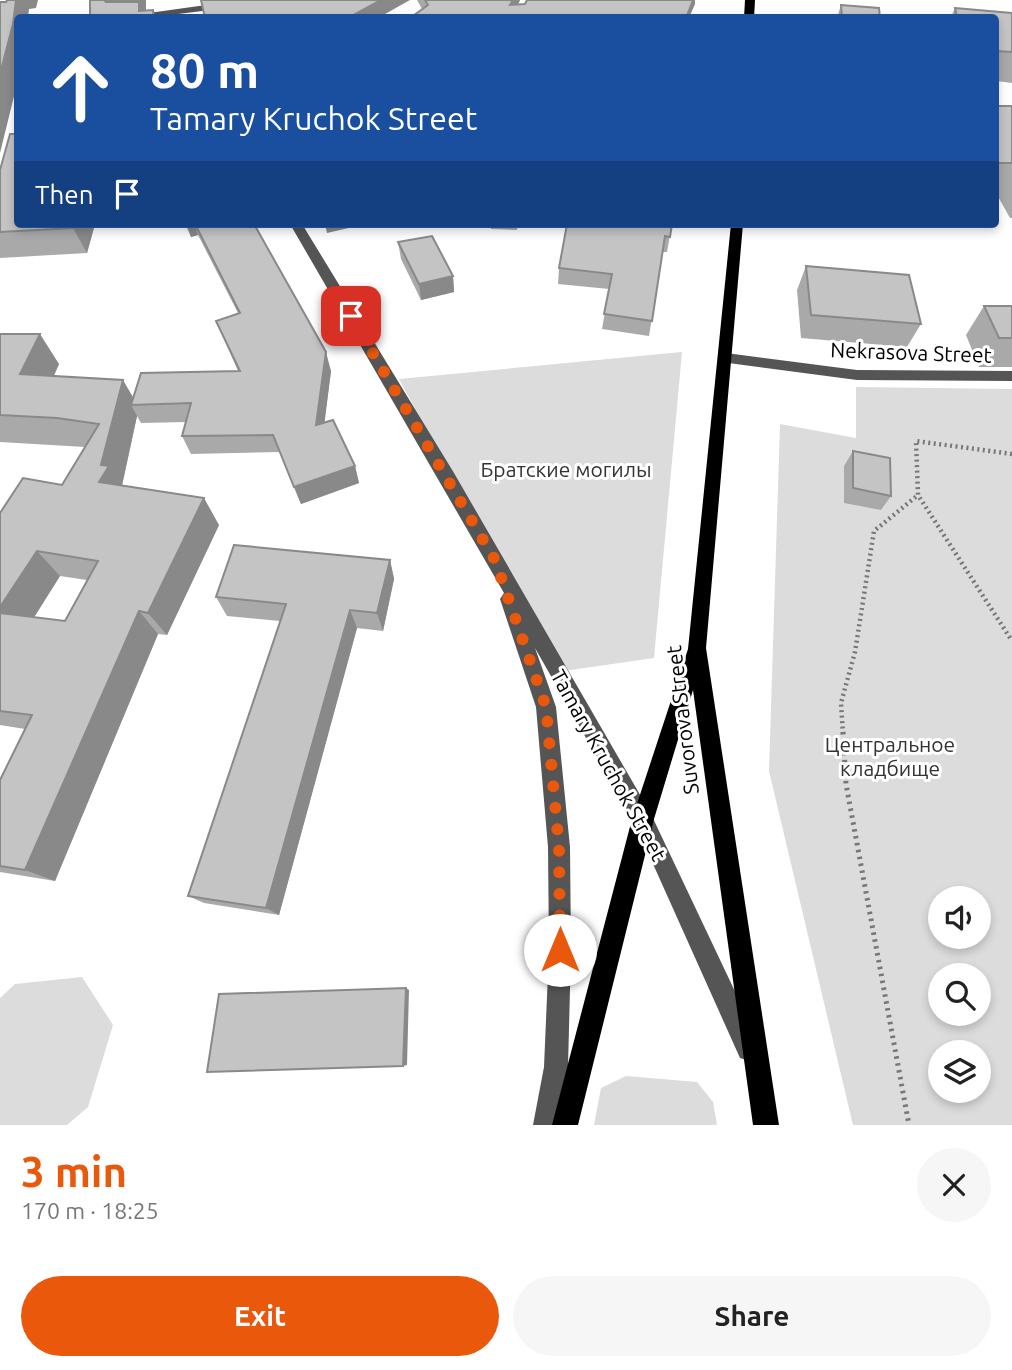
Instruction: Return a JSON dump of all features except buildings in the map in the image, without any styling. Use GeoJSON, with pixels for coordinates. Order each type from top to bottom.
{"type":"FeatureCollection","features":[{"type":"Feature","properties":{"kind":"main road","name":"Suvorova Street"},"geometry":{"type":"LineString","coordinates":[[737,228],[697,648],[766,1125]]}},
{"type":"Feature","properties":{"kind":"main road"},"geometry":{"type":"LineString","coordinates":[[565,1125],[643,819],[697,648]]}},
{"type":"Feature","properties":{"kind":"street"},"geometry":{"type":"LineString","coordinates":[[148,14],[265,0]]}},
{"type":"Feature","properties":{"kind":"street","name":"Tamary Kruchok Street"},"geometry":{"type":"LineString","coordinates":[[298,228],[495,560],[643,819],[755,1062]]}},
{"type":"Feature","properties":{"kind":"street","name":"Nekrasova Street"},"geometry":{"type":"LineString","coordinates":[[726,358],[857,374],[1012,376]]}},
{"type":"Feature","properties":{"kind":"street"},"geometry":{"type":"LineString","coordinates":[[495,560],[546,707],[559,847],[560,950],[556,1067],[546,1125]]}},
{"type":"Feature","properties":{"kind":"path"},"geometry":{"type":"LineString","coordinates":[[1012,454],[916,441],[918,495],[1012,641]]}},
{"type":"Feature","properties":{"kind":"path"},"geometry":{"type":"LineString","coordinates":[[909,1125],[846,784],[841,703],[855,652],[874,531],[918,495]]}},
{"type":"Feature","properties":{"kind":"green space","name":"Братские могилы"},"geometry":{"type":"Polygon","coordinates":[[[682,352],[654,658],[557,672],[399,379],[682,352]]]}},
{"type":"Feature","properties":{"kind":"green space","name":"Центральное кладбище"},"geometry":{"type":"Polygon","coordinates":[[[856,387],[1012,389],[1012,1125],[853,1125],[769,771],[780,424],[856,438],[856,387]]]}},
{"type":"Feature","properties":{"kind":"green space"},"geometry":{"type":"Polygon","coordinates":[[[82,977],[113,1025],[88,1107],[67,1125],[0,1125],[0,998],[15,984],[82,977]]]}},
{"type":"Feature","properties":{"kind":"green space"},"geometry":{"type":"Polygon","coordinates":[[[626,1076],[697,1082],[713,1102],[717,1125],[594,1125],[601,1088],[626,1076]]]}},
{"type":"Feature","properties":{"kind":"route"},"geometry":{"type":"LineString","coordinates":[[351,316],[495,560],[546,707],[559,847],[560,950]]}}]}
